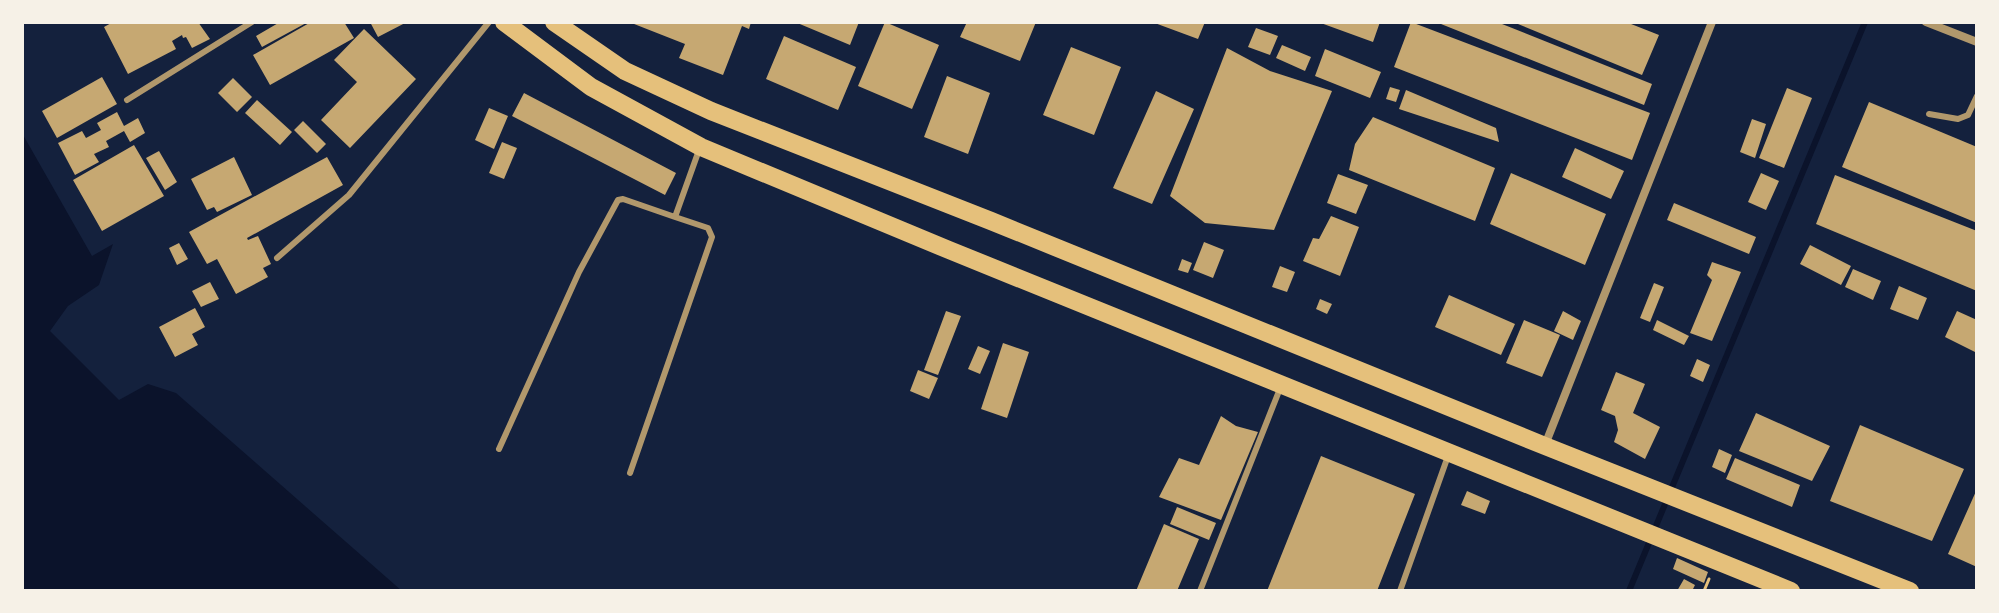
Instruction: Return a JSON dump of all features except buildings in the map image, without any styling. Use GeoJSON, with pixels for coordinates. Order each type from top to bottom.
{"type":"FeatureCollection","features":[{"type":"Feature","properties":{"kind":"main road"},"geometry":{"type":"LineString","coordinates":[[504,22],[591,87],[701,147],[1791,591]]}},
{"type":"Feature","properties":{"kind":"main road"},"geometry":{"type":"LineString","coordinates":[[554,22],[625,71],[711,111],[1910,591]]}},
{"type":"Feature","properties":{"kind":"street"},"geometry":{"type":"LineString","coordinates":[[1545,446],[1712,22]]}},
{"type":"Feature","properties":{"kind":"street"},"geometry":{"type":"LineString","coordinates":[[1926,22],[1977,42]]}},
{"type":"Feature","properties":{"kind":"lane"},"geometry":{"type":"LineString","coordinates":[[127,100],[252,22]]}},
{"type":"Feature","properties":{"kind":"lane"},"geometry":{"type":"LineString","coordinates":[[277,258],[349,195],[489,22]]}},
{"type":"Feature","properties":{"kind":"lane"},"geometry":{"type":"LineString","coordinates":[[1929,114],[1958,119],[1968,115],[1977,96]]}},
{"type":"Feature","properties":{"kind":"lane"},"geometry":{"type":"LineString","coordinates":[[675,217],[701,147]]}},
{"type":"Feature","properties":{"kind":"lane"},"geometry":{"type":"LineString","coordinates":[[499,449],[579,272],[618,200],[623,199],[708,228],[712,237],[630,473]]}},
{"type":"Feature","properties":{"kind":"lane"},"geometry":{"type":"LineString","coordinates":[[1200,591],[1282,385]]}},
{"type":"Feature","properties":{"kind":"lane"},"geometry":{"type":"LineString","coordinates":[[1400,591],[1449,453]]}},
{"type":"Feature","properties":{"kind":"water"},"geometry":{"type":"Polygon","coordinates":[[[22,133],[92,256],[113,244],[99,285],[68,306],[50,331],[119,400],[148,384],[176,393],[402,591],[22,591],[22,133]]]}},
{"type":"Feature","properties":{"kind":"waterway"},"geometry":{"type":"LineString","coordinates":[[1629,591],[1865,22]]}}]}
